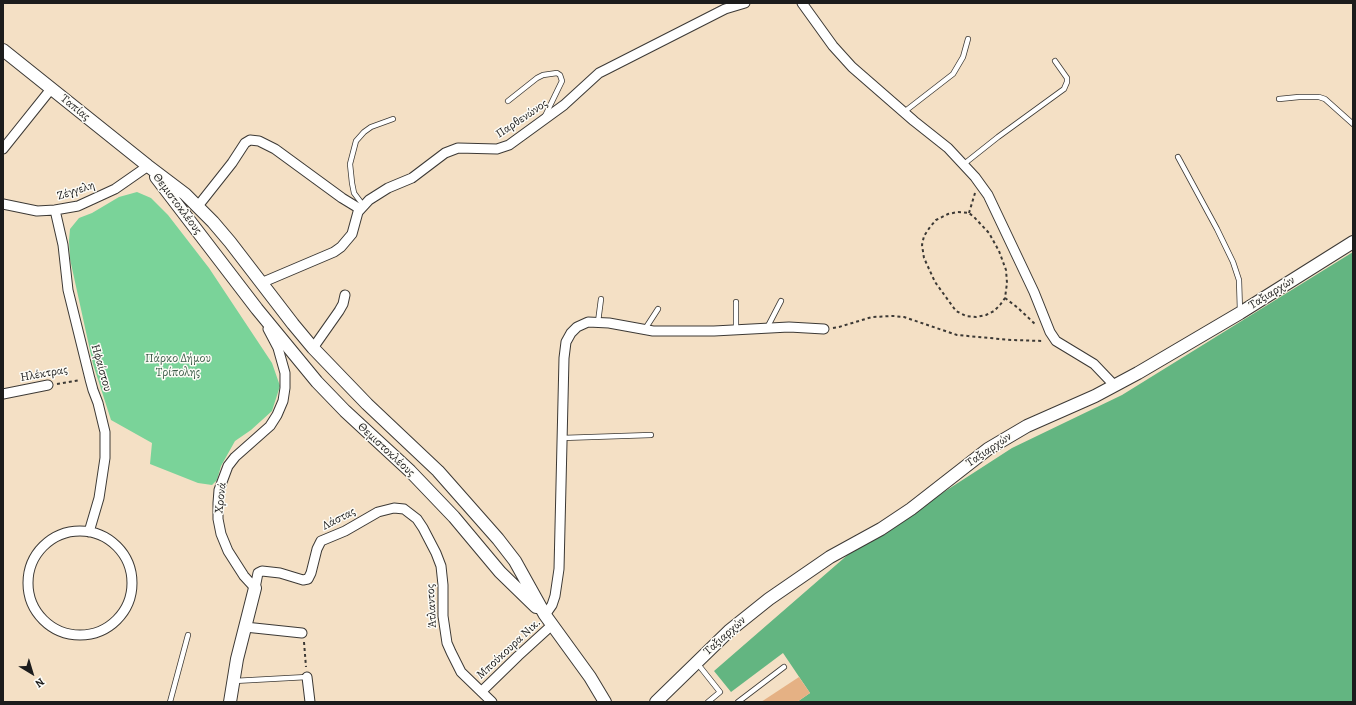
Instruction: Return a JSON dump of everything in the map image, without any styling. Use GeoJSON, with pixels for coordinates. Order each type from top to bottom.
{"type":"FeatureCollection","features":[{"type":"Feature","properties":{"kind":"street","name":"Παρθενώνος"},"geometry":{"type":"LineString","coordinates":[[362,207],[376,194],[412,178],[452,150],[463,148],[501,149],[509,145],[564,105],[607,68],[725,9],[745,3]]}},
{"type":"Feature","properties":{"kind":"street"},"geometry":{"type":"LineString","coordinates":[[802,3],[833,46],[852,67],[948,148],[979,182],[988,195],[1034,292],[1050,332],[1056,341],[1094,364],[1115,386]]}},
{"type":"Feature","properties":{"kind":"street","name":"Ταπίας"},"geometry":{"type":"LineString","coordinates":[[3,50],[148,166]]}},
{"type":"Feature","properties":{"kind":"street"},"geometry":{"type":"LineString","coordinates":[[3,149],[52,89]]}},
{"type":"Feature","properties":{"kind":"street"},"geometry":{"type":"LineString","coordinates":[[198,206],[229,168],[245,143],[250,140],[259,141],[274,149],[342,198],[362,207],[352,234],[341,247],[334,252],[261,283]]}},
{"type":"Feature","properties":{"kind":"street","name":"Θεμιστοκλέους"},"geometry":{"type":"LineString","coordinates":[[148,166],[185,194],[198,206],[230,242],[313,348],[367,404],[438,471],[469,504],[515,561],[549,620],[606,702]]}},
{"type":"Feature","properties":{"kind":"street","name":"Θεμιστοκλέους"},"geometry":{"type":"LineString","coordinates":[[148,166],[257,309],[316,382],[345,412],[415,476],[454,517],[500,572],[549,620]]}},
{"type":"Feature","properties":{"kind":"street","name":"Ζέγγελη"},"geometry":{"type":"LineString","coordinates":[[3,204],[37,211],[78,206],[115,189],[148,166]]}},
{"type":"Feature","properties":{"kind":"street","name":"Ηφαίστου"},"geometry":{"type":"LineString","coordinates":[[55,210],[63,245],[68,290],[105,432],[105,458],[99,498],[89,532]]}},
{"type":"Feature","properties":{"kind":"street","name":"Ταξιαρχών"},"geometry":{"type":"LineString","coordinates":[[656,702],[729,632],[769,599],[830,557],[881,529],[911,509],[988,449],[1027,426],[1115,386],[1240,313],[1353,242]]}},
{"type":"Feature","properties":{"kind":"street"},"geometry":{"type":"LineString","coordinates":[[313,348],[339,311],[343,304],[345,295]]}},
{"type":"Feature","properties":{"kind":"street","name":"Χρονά"},"geometry":{"type":"LineString","coordinates":[[255,588],[234,563],[228,551],[221,534],[218,519],[218,503],[219,490],[228,466],[235,457],[270,426],[283,401],[285,373],[282,361],[272,335],[257,309]]}},
{"type":"Feature","properties":{"kind":"street","name":"Μπούκουρα Νικ."},"geometry":{"type":"LineString","coordinates":[[482,692],[518,656],[549,620],[559,570],[564,358],[566,342],[571,333],[577,327],[588,322],[598,322]]}},
{"type":"Feature","properties":{"kind":"street"},"geometry":{"type":"LineString","coordinates":[[598,322],[653,331],[714,331],[788,327],[824,329]]}},
{"type":"Feature","properties":{"kind":"street","name":"Ηλέκτρας"},"geometry":{"type":"LineString","coordinates":[[3,394],[48,385]]}},
{"type":"Feature","properties":{"kind":"street","name":"Λάστας"},"geometry":{"type":"LineString","coordinates":[[255,588],[258,573],[262,571],[307,579],[310,575],[317,549],[322,541],[345,531],[373,514],[388,509],[401,508]]}},
{"type":"Feature","properties":{"kind":"street","name":"Άτλαντος"},"geometry":{"type":"LineString","coordinates":[[401,508],[407,510],[417,519],[436,553],[442,575],[443,616],[447,643],[450,652],[461,672],[492,702]]}},
{"type":"Feature","properties":{"kind":"street"},"geometry":{"type":"LineString","coordinates":[[74,531],[89,532],[103,536],[115,545],[124,556],[130,570],[132,584],[129,599],[123,612],[113,623],[100,631],[86,634],[71,634],[57,629],[45,621],[35,610],[30,596],[28,582],[30,567],[37,554],[47,543],[60,535],[74,531]]}},
{"type":"Feature","properties":{"kind":"street"},"geometry":{"type":"LineString","coordinates":[[230,702],[233,681],[255,588]]}},
{"type":"Feature","properties":{"kind":"street"},"geometry":{"type":"LineString","coordinates":[[245,627],[302,633]]}},
{"type":"Feature","properties":{"kind":"street"},"geometry":{"type":"LineString","coordinates":[[306,676],[310,702]]}},
{"type":"Feature","properties":{"kind":"lane"},"geometry":{"type":"LineString","coordinates":[[904,112],[953,74],[964,57],[968,39]]}},
{"type":"Feature","properties":{"kind":"lane"},"geometry":{"type":"LineString","coordinates":[[964,164],[1064,89],[1067,78],[1055,61]]}},
{"type":"Feature","properties":{"kind":"lane"},"geometry":{"type":"LineString","coordinates":[[508,101],[542,75],[557,73],[562,78],[562,81],[542,121]]}},
{"type":"Feature","properties":{"kind":"lane"},"geometry":{"type":"LineString","coordinates":[[1279,99],[1319,97],[1325,100],[1353,124]]}},
{"type":"Feature","properties":{"kind":"lane"},"geometry":{"type":"LineString","coordinates":[[362,207],[354,192],[350,164],[356,141],[371,127],[393,119]]}},
{"type":"Feature","properties":{"kind":"lane"},"geometry":{"type":"LineString","coordinates":[[1178,157],[1233,262],[1238,280],[1240,313]]}},
{"type":"Feature","properties":{"kind":"lane"},"geometry":{"type":"LineString","coordinates":[[598,322],[601,299]]}},
{"type":"Feature","properties":{"kind":"lane"},"geometry":{"type":"LineString","coordinates":[[768,328],[781,301]]}},
{"type":"Feature","properties":{"kind":"lane"},"geometry":{"type":"LineString","coordinates":[[736,302],[736,329]]}},
{"type":"Feature","properties":{"kind":"lane"},"geometry":{"type":"LineString","coordinates":[[644,330],[658,309]]}},
{"type":"Feature","properties":{"kind":"lane"},"geometry":{"type":"LineString","coordinates":[[562,438],[651,435]]}},
{"type":"Feature","properties":{"kind":"lane"},"geometry":{"type":"LineString","coordinates":[[170,702],[188,635]]}},
{"type":"Feature","properties":{"kind":"lane"},"geometry":{"type":"LineString","coordinates":[[697,663],[720,692],[709,702]]}},
{"type":"Feature","properties":{"kind":"lane"},"geometry":{"type":"LineString","coordinates":[[738,702],[784,667]]}},
{"type":"Feature","properties":{"kind":"lane"},"geometry":{"type":"LineString","coordinates":[[233,681],[306,676]]}},
{"type":"Feature","properties":{"kind":"path"},"geometry":{"type":"LineString","coordinates":[[969,213],[979,182]]}},
{"type":"Feature","properties":{"kind":"path"},"geometry":{"type":"LineString","coordinates":[[958,212],[969,213],[989,233],[1006,270],[1007,283],[1005,298],[994,311],[976,317],[966,316],[956,311],[935,282],[924,258],[922,245],[924,236],[936,220],[948,214],[958,212]]}},
{"type":"Feature","properties":{"kind":"path"},"geometry":{"type":"LineString","coordinates":[[1005,298],[1018,308],[1036,326]]}},
{"type":"Feature","properties":{"kind":"path"},"geometry":{"type":"LineString","coordinates":[[824,329],[839,328],[872,317],[893,316],[910,319],[957,335],[1011,340],[1056,341]]}},
{"type":"Feature","properties":{"kind":"path","name":"Ηλέκτρας"},"geometry":{"type":"LineString","coordinates":[[48,385],[90,379]]}},
{"type":"Feature","properties":{"kind":"path"},"geometry":{"type":"LineString","coordinates":[[302,633],[304,640],[306,676]]}},
{"type":"Feature","properties":{"kind":"green space","name":"Πάρκο Δήμου Τρίπολης"},"geometry":{"type":"Polygon","coordinates":[[[137,192],[151,198],[168,215],[209,268],[272,363],[280,386],[272,411],[251,430],[235,441],[221,466],[217,480],[212,485],[198,483],[150,464],[152,443],[111,420],[93,364],[70,259],[70,229],[79,218],[92,213],[119,197],[137,192]]]}},
{"type":"Feature","properties":{"kind":"green space"},"geometry":{"type":"Polygon","coordinates":[[[1353,252],[1353,702],[797,702],[810,693],[783,653],[731,692],[714,671],[851,552],[1012,448],[1122,395],[1353,252]]]}},
{"type":"Feature","properties":{"kind":"building"},"geometry":{"type":"Polygon","coordinates":[[[799,677],[810,693],[797,702],[761,702],[799,677]]]}}]}
